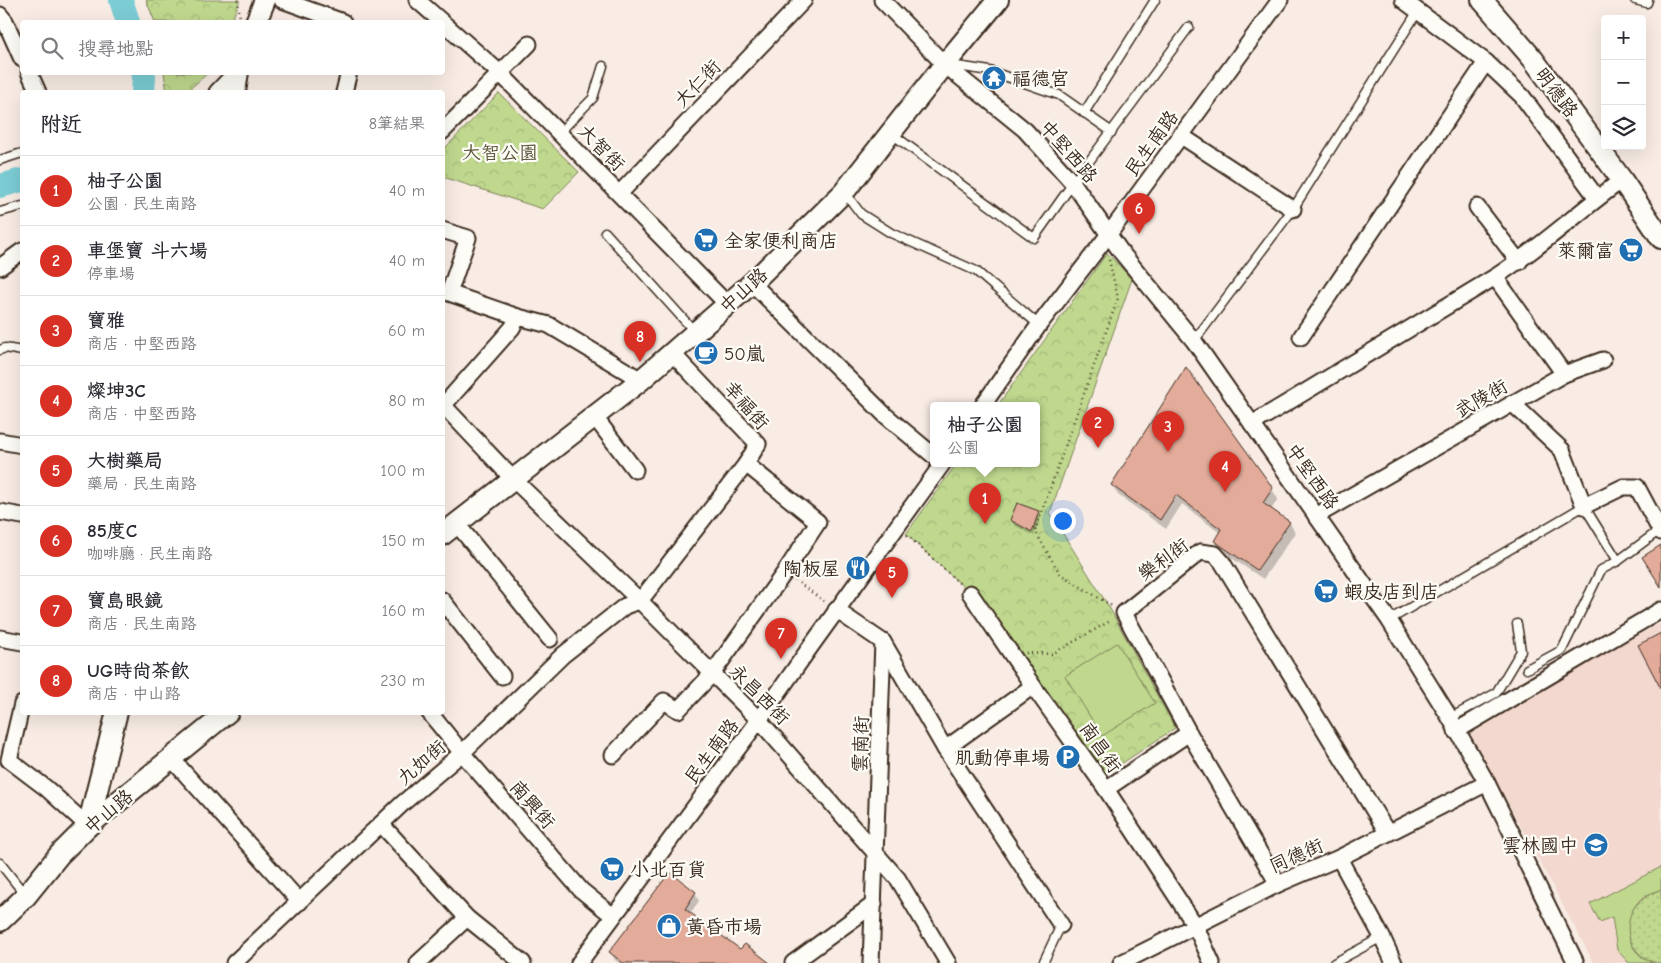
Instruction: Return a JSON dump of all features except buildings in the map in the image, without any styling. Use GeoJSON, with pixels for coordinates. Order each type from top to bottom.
{"type":"FeatureCollection","features":[{"type":"Feature","properties":{"kind":"street"},"geometry":{"type":"LineString","coordinates":[[257,20],[264,0]]}},
{"type":"Feature","properties":{"kind":"street"},"geometry":{"type":"LineString","coordinates":[[282,0],[337,20]]}},
{"type":"Feature","properties":{"kind":"street","name":"大智街"},"geometry":{"type":"LineString","coordinates":[[417,0],[439,20]]}},
{"type":"Feature","properties":{"kind":"street","name":"大仁街"},"geometry":{"type":"LineString","coordinates":[[620,193],[804,0]]}},
{"type":"Feature","properties":{"kind":"street","name":"中堅西路"},"geometry":{"type":"LineString","coordinates":[[882,0],[944,65],[1024,130],[1073,183],[1121,252],[1194,341],[1389,620],[1453,724],[1487,783],[1576,963]]}},
{"type":"Feature","properties":{"kind":"street","name":"中山路"},"geometry":{"type":"LineString","coordinates":[[450,529],[641,380],[752,283],[844,192],[998,0]]}},
{"type":"Feature","properties":{"kind":"street"},"geometry":{"type":"LineString","coordinates":[[1403,0],[1486,62],[1522,96],[1597,198]]}},
{"type":"Feature","properties":{"kind":"street","name":"明德路"},"geometry":{"type":"LineString","coordinates":[[1482,0],[1533,60],[1622,180],[1661,238]]}},
{"type":"Feature","properties":{"kind":"street","name":"民生南路"},"geometry":{"type":"LineString","coordinates":[[986,402],[1039,325],[1110,234],[1278,1]]}},
{"type":"Feature","properties":{"kind":"street"},"geometry":{"type":"LineString","coordinates":[[0,15],[5,21],[20,55]]}},
{"type":"Feature","properties":{"kind":"street","name":"大智街"},"geometry":{"type":"LineString","coordinates":[[445,25],[500,74],[620,193],[728,305]]}},
{"type":"Feature","properties":{"kind":"street"},"geometry":{"type":"LineString","coordinates":[[445,129],[529,44]]}},
{"type":"Feature","properties":{"kind":"street"},"geometry":{"type":"LineString","coordinates":[[1301,337],[1486,62]]}},
{"type":"Feature","properties":{"kind":"street"},"geometry":{"type":"LineString","coordinates":[[30,75],[37,90]]}},
{"type":"Feature","properties":{"kind":"street"},"geometry":{"type":"LineString","coordinates":[[219,90],[234,75]]}},
{"type":"Feature","properties":{"kind":"street"},"geometry":{"type":"LineString","coordinates":[[234,90],[237,75]]}},
{"type":"Feature","properties":{"kind":"street"},"geometry":{"type":"LineString","coordinates":[[344,90],[348,75]]}},
{"type":"Feature","properties":{"kind":"street"},"geometry":{"type":"LineString","coordinates":[[1180,135],[1293,209]]}},
{"type":"Feature","properties":{"kind":"street"},"geometry":{"type":"LineString","coordinates":[[1252,424],[1519,262],[1622,180]]}},
{"type":"Feature","properties":{"kind":"street"},"geometry":{"type":"LineString","coordinates":[[1477,207],[1519,262]]}},
{"type":"Feature","properties":{"kind":"street"},"geometry":{"type":"LineString","coordinates":[[445,231],[468,238],[449,293],[549,325],[641,380]]}},
{"type":"Feature","properties":{"kind":"street"},"geometry":{"type":"LineString","coordinates":[[0,267],[20,252]]}},
{"type":"Feature","properties":{"kind":"street"},"geometry":{"type":"LineString","coordinates":[[1495,276],[1564,374]]}},
{"type":"Feature","properties":{"kind":"street"},"geometry":{"type":"LineString","coordinates":[[752,283],[885,415],[930,453]]}},
{"type":"Feature","properties":{"kind":"street"},"geometry":{"type":"LineString","coordinates":[[445,404],[512,328],[518,316]]}},
{"type":"Feature","properties":{"kind":"street","name":"幸福街"},"geometry":{"type":"LineString","coordinates":[[671,352],[758,444],[746,464]]}},
{"type":"Feature","properties":{"kind":"street","name":"武陵街"},"geometry":{"type":"LineString","coordinates":[[1316,516],[1564,374],[1604,360]]}},
{"type":"Feature","properties":{"kind":"street"},"geometry":{"type":"LineString","coordinates":[[1512,403],[1562,450],[1584,506],[1623,487],[1637,487],[1661,530]]}},
{"type":"Feature","properties":{"kind":"street","name":"永昌西街"},"geometry":{"type":"LineString","coordinates":[[445,408],[513,480],[640,601],[759,720],[898,879],[948,963]]}},
{"type":"Feature","properties":{"kind":"street"},"geometry":{"type":"LineString","coordinates":[[594,416],[635,470]]}},
{"type":"Feature","properties":{"kind":"street"},"geometry":{"type":"LineString","coordinates":[[0,441],[20,445]]}},
{"type":"Feature","properties":{"kind":"street"},"geometry":{"type":"LineString","coordinates":[[613,754],[664,701],[678,710],[712,674],[785,572],[818,522],[746,464],[640,601]]}},
{"type":"Feature","properties":{"kind":"street","name":"民生南路"},"geometry":{"type":"LineString","coordinates":[[579,963],[759,720],[836,610],[943,467]]}},
{"type":"Feature","properties":{"kind":"street"},"geometry":{"type":"LineString","coordinates":[[0,512],[20,516]]}},
{"type":"Feature","properties":{"kind":"street"},"geometry":{"type":"LineString","coordinates":[[450,529],[550,639]]}},
{"type":"Feature","properties":{"kind":"street","name":"樂利街"},"geometry":{"type":"LineString","coordinates":[[1124,613],[1200,552],[1215,554],[1234,581],[1268,641],[1387,832]]}},
{"type":"Feature","properties":{"kind":"street","name":"南昌街"},"geometry":{"type":"LineString","coordinates":[[970,593],[1033,686],[1106,788],[1195,925],[1212,963]]}},
{"type":"Feature","properties":{"kind":"street","name":"九如街"},"geometry":{"type":"LineString","coordinates":[[240,961],[381,824],[462,753],[564,655],[625,606],[640,601]]}},
{"type":"Feature","properties":{"kind":"street"},"geometry":{"type":"LineString","coordinates":[[445,604],[502,676]]}},
{"type":"Feature","properties":{"kind":"street"},"geometry":{"type":"LineString","coordinates":[[836,610],[883,642],[945,749],[1060,925]]}},
{"type":"Feature","properties":{"kind":"street"},"geometry":{"type":"LineString","coordinates":[[1453,724],[1661,610]]}},
{"type":"Feature","properties":{"kind":"street"},"geometry":{"type":"LineString","coordinates":[[1124,613],[1189,732],[1278,884]]}},
{"type":"Feature","properties":{"kind":"street"},"geometry":{"type":"LineString","coordinates":[[0,638],[20,642]]}},
{"type":"Feature","properties":{"kind":"street","name":"雲南街"},"geometry":{"type":"LineString","coordinates":[[871,963],[883,642]]}},
{"type":"Feature","properties":{"kind":"street"},"geometry":{"type":"LineString","coordinates":[[945,749],[1033,686]]}},
{"type":"Feature","properties":{"kind":"street"},"geometry":{"type":"LineString","coordinates":[[20,710],[5,757],[46,788],[88,826],[116,715]]}},
{"type":"Feature","properties":{"kind":"street","name":"中山路"},"geometry":{"type":"LineString","coordinates":[[0,922],[26,896],[59,856],[88,826],[224,715]]}},
{"type":"Feature","properties":{"kind":"street","name":"南興街"},"geometry":{"type":"LineString","coordinates":[[431,715],[581,890],[613,916]]}},
{"type":"Feature","properties":{"kind":"street"},"geometry":{"type":"LineString","coordinates":[[1106,788],[1189,732]]}},
{"type":"Feature","properties":{"kind":"street"},"geometry":{"type":"LineString","coordinates":[[172,759],[300,902]]}},
{"type":"Feature","properties":{"kind":"street","name":"同德街"},"geometry":{"type":"LineString","coordinates":[[1121,963],[1278,884],[1339,858],[1487,783]]}},
{"type":"Feature","properties":{"kind":"street"},"geometry":{"type":"LineString","coordinates":[[381,824],[467,918],[523,963]]}},
{"type":"Feature","properties":{"kind":"street"},"geometry":{"type":"LineString","coordinates":[[1339,858],[1394,963]]}},
{"type":"Feature","properties":{"kind":"street"},"geometry":{"type":"LineString","coordinates":[[793,963],[874,904]]}},
{"type":"Feature","properties":{"kind":"street"},"geometry":{"type":"LineString","coordinates":[[418,963],[467,918]]}},
{"type":"Feature","properties":{"kind":"lane"},"geometry":{"type":"LineString","coordinates":[[1084,113],[1155,0]]}},
{"type":"Feature","properties":{"kind":"lane"},"geometry":{"type":"LineString","coordinates":[[1634,0],[1647,3],[1648,0]]}},
{"type":"Feature","properties":{"kind":"lane"},"geometry":{"type":"LineString","coordinates":[[1194,341],[1293,209],[1418,11]]}},
{"type":"Feature","properties":{"kind":"lane"},"geometry":{"type":"LineString","coordinates":[[890,133],[1034,238],[1189,27]]}},
{"type":"Feature","properties":{"kind":"lane"},"geometry":{"type":"LineString","coordinates":[[944,65],[990,71],[1059,95],[1112,132]]}},
{"type":"Feature","properties":{"kind":"lane"},"geometry":{"type":"LineString","coordinates":[[559,133],[593,98],[604,66]]}},
{"type":"Feature","properties":{"kind":"lane"},"geometry":{"type":"LineString","coordinates":[[0,160],[20,154]]}},
{"type":"Feature","properties":{"kind":"lane"},"geometry":{"type":"LineString","coordinates":[[844,192],[861,214],[890,234],[976,271],[1039,325]]}},
{"type":"Feature","properties":{"kind":"lane"},"geometry":{"type":"LineString","coordinates":[[0,212],[20,207]]}},
{"type":"Feature","properties":{"kind":"lane"},"geometry":{"type":"LineString","coordinates":[[605,232],[695,332]]}},
{"type":"Feature","properties":{"kind":"lane"},"geometry":{"type":"LineString","coordinates":[[0,350],[5,348],[20,351]]}},
{"type":"Feature","properties":{"kind":"lane"},"geometry":{"type":"LineString","coordinates":[[1389,620],[1584,506],[1618,561]]}},
{"type":"Feature","properties":{"kind":"lane"},"geometry":{"type":"LineString","coordinates":[[1527,669],[1562,650],[1601,570],[1618,561],[1661,530]]}},
{"type":"Feature","properties":{"kind":"lane"},"geometry":{"type":"LineString","coordinates":[[1453,724],[1496,693],[1521,650],[1517,624]]}},
{"type":"Feature","properties":{"kind":"lane"},"geometry":{"type":"LineString","coordinates":[[0,863],[26,896]]}},
{"type":"Feature","properties":{"kind":"lane"},"geometry":{"type":"LineString","coordinates":[[1043,963],[1060,925]]}},
{"type":"Feature","properties":{"kind":"lane"},"geometry":{"type":"LineString","coordinates":[[1334,963],[1382,937]]}},
{"type":"Feature","properties":{"kind":"path"},"geometry":{"type":"LineString","coordinates":[[238,0],[240,20]]}},
{"type":"Feature","properties":{"kind":"path"},"geometry":{"type":"LineString","coordinates":[[1009,650],[1052,654],[1124,613],[1060,574],[1035,531],[1118,298],[1107,254]]}},
{"type":"Feature","properties":{"kind":"path"},"geometry":{"type":"LineString","coordinates":[[906,534],[970,593]]}},
{"type":"Feature","properties":{"kind":"path"},"geometry":{"type":"LineString","coordinates":[[785,572],[836,610]]}},
{"type":"Feature","properties":{"kind":"shaded area","name":"雲林國中"},"geometry":{"type":"Polygon","coordinates":[[[1661,623],[1661,963],[1594,963],[1467,727],[1661,623]]]}},
{"type":"Feature","properties":{"kind":"green space"},"geometry":{"type":"Polygon","coordinates":[[[146,0],[240,0],[232,20],[154,20],[146,0]]]}},
{"type":"Feature","properties":{"kind":"green space"},"geometry":{"type":"Polygon","coordinates":[[[164,75],[206,75],[188,90],[167,90],[164,75]]]}},
{"type":"Feature","properties":{"kind":"green space","name":"大智公園"},"geometry":{"type":"Polygon","coordinates":[[[499,93],[579,172],[543,209],[445,178],[445,148],[499,93]]]}},
{"type":"Feature","properties":{"kind":"green space"},"geometry":{"type":"Polygon","coordinates":[[[1107,253],[1132,279],[1050,513],[1109,607],[1175,728],[1103,776],[970,593],[906,534],[954,467],[1040,467],[1040,402],[1000,402],[1107,253]]]}},
{"type":"Feature","properties":{"kind":"green space"},"geometry":{"type":"Polygon","coordinates":[[[1117,643],[1155,703],[1102,736],[1065,676],[1117,643]]]}},
{"type":"Feature","properties":{"kind":"green space"},"geometry":{"type":"Polygon","coordinates":[[[1661,867],[1661,889],[1640,900],[1630,917],[1628,927],[1632,945],[1637,953],[1654,963],[1629,963],[1617,950],[1612,917],[1600,922],[1590,904],[1661,867]]]}},
{"type":"Feature","properties":{"kind":"green space"},"geometry":{"type":"Polygon","coordinates":[[[1661,889],[1661,963],[1653,962],[1638,952],[1629,937],[1627,929],[1631,912],[1637,904],[1661,889]]]}},
{"type":"Feature","properties":{"kind":"waterway"},"geometry":{"type":"LineString","coordinates":[[121,0],[127,20]]}},
{"type":"Feature","properties":{"kind":"waterway"},"geometry":{"type":"LineString","coordinates":[[143,90],[144,75]]}},
{"type":"Feature","properties":{"kind":"waterway"},"geometry":{"type":"LineString","coordinates":[[0,186],[20,181]]}},
{"type":"Feature","properties":{"kind":"place","name":"福德宮"},"geometry":{"type":"Point","coordinates":[994,78]}},
{"type":"Feature","properties":{"kind":"place","name":"85度C"},"geometry":{"type":"Point","coordinates":[1139,234]}},
{"type":"Feature","properties":{"kind":"place","name":"全家便利商店"},"geometry":{"type":"Point","coordinates":[706,240]}},
{"type":"Feature","properties":{"kind":"place","name":"萊爾富"},"geometry":{"type":"Point","coordinates":[1631,250]}},
{"type":"Feature","properties":{"kind":"place","name":"50嵐"},"geometry":{"type":"Point","coordinates":[706,353]}},
{"type":"Feature","properties":{"kind":"place","name":"UG時尚茶飲"},"geometry":{"type":"Point","coordinates":[640,362]}},
{"type":"Feature","properties":{"kind":"place","name":"車堡寶 斗六場"},"geometry":{"type":"Point","coordinates":[1098,448]}},
{"type":"Feature","properties":{"kind":"place","name":"寶雅"},"geometry":{"type":"Point","coordinates":[1168,452]}},
{"type":"Feature","properties":{"kind":"place","name":"燦坤3C"},"geometry":{"type":"Point","coordinates":[1225,492]}},
{"type":"Feature","properties":{"kind":"place","name":"柚子公園"},"geometry":{"type":"Point","coordinates":[985,524]}},
{"type":"Feature","properties":{"kind":"place","name":"陶板屋"},"geometry":{"type":"Point","coordinates":[858,568]}},
{"type":"Feature","properties":{"kind":"place","name":"蝦皮店到店"},"geometry":{"type":"Point","coordinates":[1326,591]}},
{"type":"Feature","properties":{"kind":"place","name":"大樹藥局"},"geometry":{"type":"Point","coordinates":[892,598]}},
{"type":"Feature","properties":{"kind":"place","name":"寶島眼鏡"},"geometry":{"type":"Point","coordinates":[781,659]}},
{"type":"Feature","properties":{"kind":"place","name":"肌動停車場"},"geometry":{"type":"Point","coordinates":[1068,757]}},
{"type":"Feature","properties":{"kind":"place","name":"雲林國中"},"geometry":{"type":"Point","coordinates":[1596,845]}},
{"type":"Feature","properties":{"kind":"place","name":"小北百貨"},"geometry":{"type":"Point","coordinates":[612,869]}},
{"type":"Feature","properties":{"kind":"place","name":"黃昏市場"},"geometry":{"type":"Point","coordinates":[669,926]}}]}
